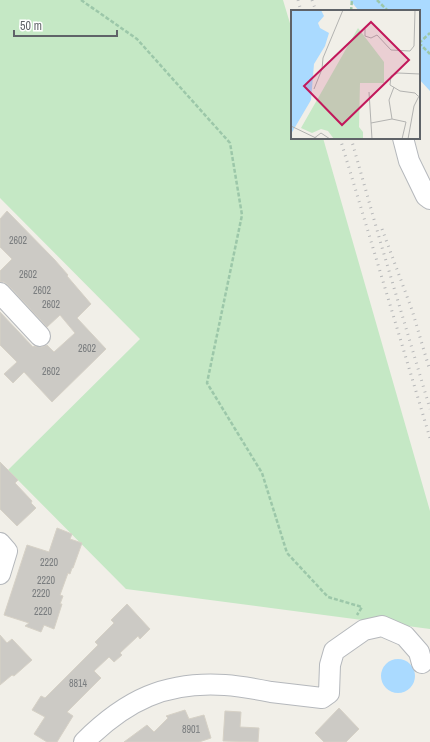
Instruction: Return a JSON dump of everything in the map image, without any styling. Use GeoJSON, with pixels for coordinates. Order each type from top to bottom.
{"type":"FeatureCollection","features":[{"type":"Feature","properties":{"kind":"street"},"geometry":{"type":"LineString","coordinates":[[403,139],[409,161],[426,196],[430,199]]}},
{"type":"Feature","properties":{"kind":"street"},"geometry":{"type":"LineString","coordinates":[[0,293],[40,336]]}},
{"type":"Feature","properties":{"kind":"street"},"geometry":{"type":"LineString","coordinates":[[0,543],[7,551],[0,574]]}},
{"type":"Feature","properties":{"kind":"street"},"geometry":{"type":"LineString","coordinates":[[89,737],[113,716],[135,702],[157,692],[180,686],[203,684],[227,685],[322,698],[329,693],[330,665],[334,651],[364,630],[382,626],[405,636],[419,652],[422,663]]}},
{"type":"Feature","properties":{"kind":"path"},"geometry":{"type":"LineString","coordinates":[[81,0],[137,38],[230,143],[242,215],[207,383],[262,473],[287,553],[328,597],[362,607],[354,620]]}},
{"type":"Feature","properties":{"kind":"path"},"geometry":{"type":"LineString","coordinates":[[351,10],[352,0]]}},
{"type":"Feature","properties":{"kind":"path"},"geometry":{"type":"LineString","coordinates":[[377,0],[387,10]]}},
{"type":"Feature","properties":{"kind":"path"},"geometry":{"type":"LineString","coordinates":[[420,42],[430,33]]}},
{"type":"Feature","properties":{"kind":"path"},"geometry":{"type":"LineString","coordinates":[[420,44],[430,54]]}},
{"type":"Feature","properties":{"kind":"green space"},"geometry":{"type":"Polygon","coordinates":[[[0,0],[283,0],[291,27],[291,139],[323,139],[430,511],[430,629],[126,589],[8,470],[140,339],[0,198],[0,0]]]}},
{"type":"Feature","properties":{"kind":"water"},"geometry":{"type":"Polygon","coordinates":[[[350,0],[430,0],[430,91],[420,80],[420,10],[358,10],[350,0]]]}},
{"type":"Feature","properties":{"kind":"water"},"geometry":{"type":"Polygon","coordinates":[[[395,659],[401,659],[410,664],[414,670],[414,682],[410,688],[401,693],[395,693],[386,688],[381,679],[381,673],[386,664],[395,659]]]}},
{"type":"Feature","properties":{"kind":"building"},"geometry":{"type":"Polygon","coordinates":[[[7,211],[54,259],[91,304],[77,318],[106,349],[52,402],[24,372],[13,383],[4,374],[17,362],[0,345],[0,312],[33,347],[42,347],[47,345],[54,352],[75,333],[60,315],[47,327],[8,285],[4,282],[0,282],[0,271],[12,259],[0,247],[0,219],[7,211]]]}},
{"type":"Feature","properties":{"kind":"building"},"geometry":{"type":"Polygon","coordinates":[[[0,462],[18,480],[15,483],[32,501],[31,503],[36,508],[17,526],[0,509],[0,462]]]}},
{"type":"Feature","properties":{"kind":"building"},"geometry":{"type":"Polygon","coordinates":[[[57,528],[72,534],[70,539],[82,543],[73,568],[70,574],[68,573],[60,595],[63,596],[60,604],[62,604],[54,629],[44,625],[41,632],[25,626],[29,623],[4,615],[27,545],[49,552],[57,528]]]}},
{"type":"Feature","properties":{"kind":"building"},"geometry":{"type":"Polygon","coordinates":[[[127,604],[150,629],[140,639],[138,636],[120,653],[122,655],[114,662],[109,657],[94,671],[101,678],[67,712],[73,716],[57,742],[47,742],[34,734],[45,717],[32,710],[41,696],[45,698],[98,645],[95,642],[114,623],[111,620],[127,604]]]}},
{"type":"Feature","properties":{"kind":"building"},"geometry":{"type":"Polygon","coordinates":[[[0,635],[7,643],[12,639],[32,660],[14,676],[12,675],[0,685],[0,635]]]}},
{"type":"Feature","properties":{"kind":"building"},"geometry":{"type":"Polygon","coordinates":[[[339,708],[359,729],[346,742],[324,742],[315,733],[339,708]]]}},
{"type":"Feature","properties":{"kind":"building"},"geometry":{"type":"Polygon","coordinates":[[[185,710],[189,719],[204,715],[211,738],[199,742],[124,742],[147,725],[154,732],[168,718],[166,716],[185,710]]]}},
{"type":"Feature","properties":{"kind":"building"},"geometry":{"type":"Polygon","coordinates":[[[225,711],[241,712],[240,727],[259,728],[258,742],[223,741],[225,711]]]}},
{"type":"Feature","properties":{"kind":"railway"},"geometry":{"type":"LineString","coordinates":[[298,0],[301,10]]}},
{"type":"Feature","properties":{"kind":"railway"},"geometry":{"type":"LineString","coordinates":[[312,0],[316,10]]}},
{"type":"Feature","properties":{"kind":"railway"},"geometry":{"type":"LineString","coordinates":[[340,139],[430,438]]}},
{"type":"Feature","properties":{"kind":"railway"},"geometry":{"type":"LineString","coordinates":[[351,139],[430,409]]}},
{"type":"Feature","properties":{"kind":"railway"},"geometry":{"type":"LineString","coordinates":[[382,229],[412,310],[430,371]]}}]}
